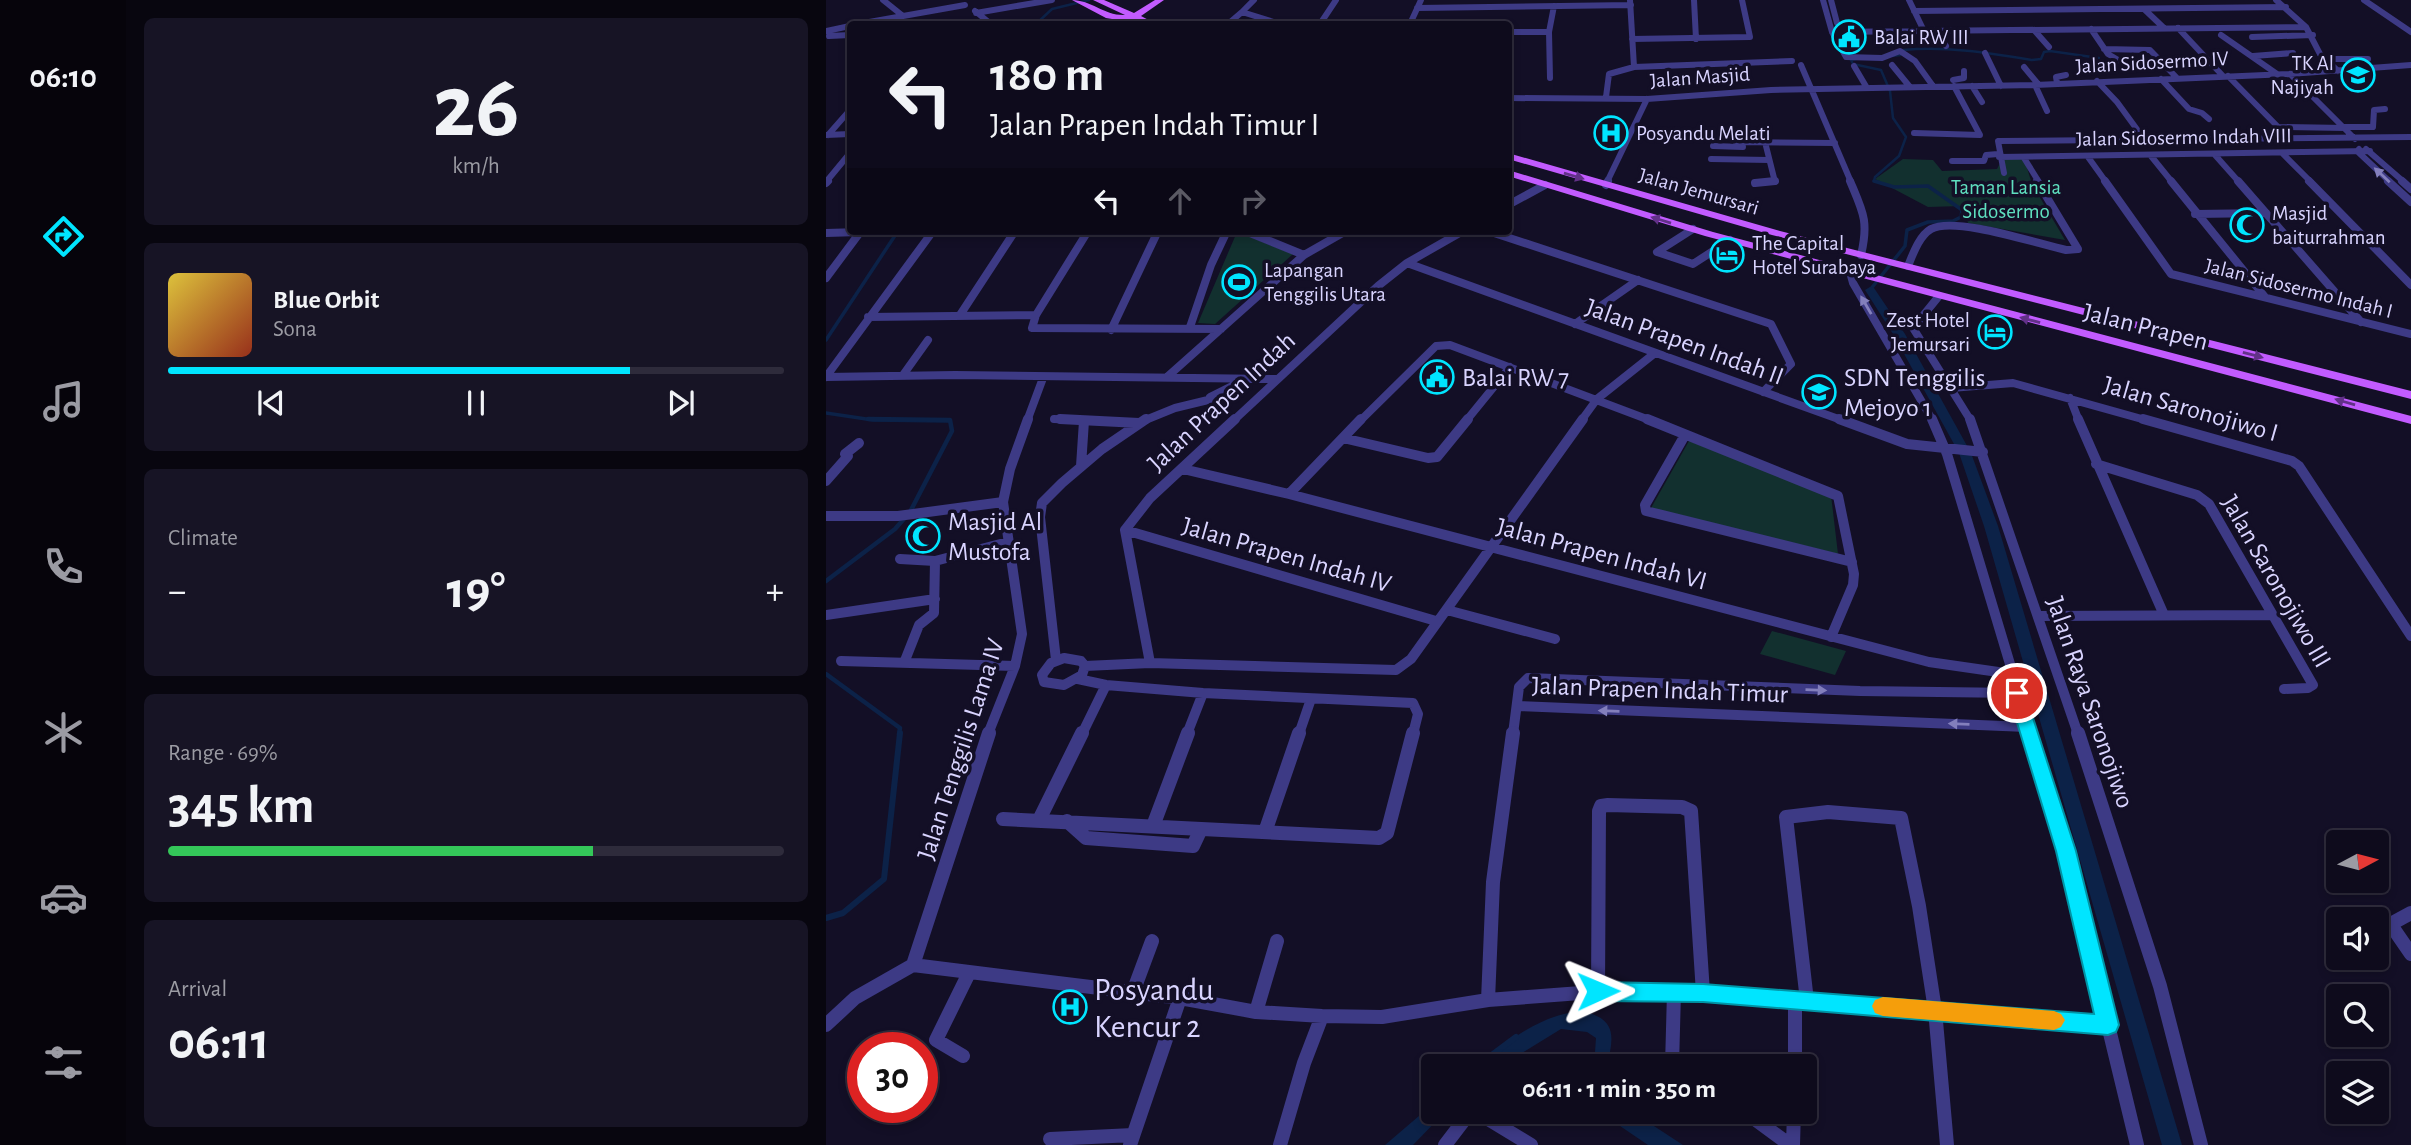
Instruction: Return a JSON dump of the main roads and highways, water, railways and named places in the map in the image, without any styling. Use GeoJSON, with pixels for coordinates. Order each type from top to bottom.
{"type":"FeatureCollection","features":[{"type":"Feature","properties":{"kind":"main road"},"geometry":{"type":"LineString","coordinates":[[1097,0],[1112,7],[1128,21]]}},
{"type":"Feature","properties":{"kind":"main road"},"geometry":{"type":"LineString","coordinates":[[1073,2],[1109,18],[1128,21],[1160,0]]}},
{"type":"Feature","properties":{"kind":"main road"},"geometry":{"type":"LineString","coordinates":[[1073,2],[1100,21]]}},
{"type":"Feature","properties":{"kind":"main road"},"geometry":{"type":"LineString","coordinates":[[1128,21],[1149,2]]}},
{"type":"Feature","properties":{"kind":"main road"},"geometry":{"type":"LineString","coordinates":[[1112,7],[1149,2]]}},
{"type":"Feature","properties":{"kind":"main road","name":"Jalan Jemursari"},"geometry":{"type":"LineString","coordinates":[[1512,157],[1881,260]]}},
{"type":"Feature","properties":{"kind":"main road","name":"Jalan Jemursari"},"geometry":{"type":"LineString","coordinates":[[1512,174],[1730,240],[1869,277]]}},
{"type":"Feature","properties":{"kind":"main road","name":"Jalan Prapen"},"geometry":{"type":"LineString","coordinates":[[1881,260],[2308,380],[2411,420]]}},
{"type":"Feature","properties":{"kind":"main road","name":"Jalan Prapen"},"geometry":{"type":"LineString","coordinates":[[1869,277],[1939,296],[2308,380],[2411,395]]}},
{"type":"Feature","properties":{"kind":"water"},"geometry":{"type":"Polygon","coordinates":[[[1582,1011],[1602,1019],[1610,1030],[1609,1054],[1595,1054],[1596,1038],[1587,1032],[1561,1029],[1520,1054],[1492,1054],[1526,1030],[1567,1013],[1582,1011]]]}},
{"type":"Feature","properties":{"kind":"water"},"geometry":{"type":"Polygon","coordinates":[[[1421,1114],[1421,1124],[1433,1124],[1413,1145],[1385,1145],[1421,1114]]]}},
{"type":"Feature","properties":{"kind":"water"},"geometry":{"type":"Polygon","coordinates":[[[1617,1124],[1651,1124],[1683,1145],[1648,1145],[1617,1124]]]}},
{"type":"Feature","properties":{"kind":"waterway"},"geometry":{"type":"LineString","coordinates":[[1039,21],[1052,9],[1089,0]]}},
{"type":"Feature","properties":{"kind":"waterway"},"geometry":{"type":"LineString","coordinates":[[1892,56],[1900,55],[1903,50],[1936,49],[2032,60],[2041,59],[2044,52],[2050,51],[2099,58]]}},
{"type":"Feature","properties":{"kind":"waterway"},"geometry":{"type":"LineString","coordinates":[[1856,59],[1851,60],[1853,64],[1881,70],[1890,91],[1893,118],[1906,137],[1899,156],[1875,177],[1874,181]]}},
{"type":"Feature","properties":{"kind":"waterway"},"geometry":{"type":"LineString","coordinates":[[1870,290],[1905,246],[1907,230],[1928,222],[1953,221],[1961,217],[1962,210],[1928,186],[1894,187],[1874,181]]}},
{"type":"Feature","properties":{"kind":"waterway"},"geometry":{"type":"LineString","coordinates":[[1874,181],[1879,182]]}},
{"type":"Feature","properties":{"kind":"waterway"},"geometry":{"type":"LineString","coordinates":[[826,340],[895,235]]}},
{"type":"Feature","properties":{"kind":"waterway"},"geometry":{"type":"LineString","coordinates":[[1870,290],[1899,334],[1965,453],[1991,526],[2172,1145]]}},
{"type":"Feature","properties":{"kind":"waterway"},"geometry":{"type":"LineString","coordinates":[[826,413],[873,420],[950,421]]}},
{"type":"Feature","properties":{"kind":"waterway"},"geometry":{"type":"LineString","coordinates":[[826,581],[895,529],[910,512],[952,431],[950,420],[868,419]]}},
{"type":"Feature","properties":{"kind":"waterway"},"geometry":{"type":"LineString","coordinates":[[826,674],[900,728],[899,734]]}},
{"type":"Feature","properties":{"kind":"waterway"},"geometry":{"type":"LineString","coordinates":[[826,918],[843,913],[884,879],[900,733]]}},
{"type":"Feature","properties":{"kind":"waterway"},"geometry":{"type":"LineString","coordinates":[[1493,1054],[1516,1037]]}},
{"type":"Feature","properties":{"kind":"place","name":"Balai RW III"},"geometry":{"type":"Point","coordinates":[1849,37]}},
{"type":"Feature","properties":{"kind":"place","name":"TK Al Najiyah"},"geometry":{"type":"Point","coordinates":[2358,75]}},
{"type":"Feature","properties":{"kind":"place","name":"Posyandu Melati"},"geometry":{"type":"Point","coordinates":[1611,133]}},
{"type":"Feature","properties":{"kind":"place","name":"Masjid baiturrahman"},"geometry":{"type":"Point","coordinates":[2247,225]}},
{"type":"Feature","properties":{"kind":"place","name":"The Capital Hotel Surabaya"},"geometry":{"type":"Point","coordinates":[1727,255]}},
{"type":"Feature","properties":{"kind":"place","name":"Lapangan Tenggilis Utara"},"geometry":{"type":"Point","coordinates":[1239,282]}},
{"type":"Feature","properties":{"kind":"place","name":"Zest Hotel Jemursari"},"geometry":{"type":"Point","coordinates":[1995,332]}},
{"type":"Feature","properties":{"kind":"place","name":"Balai RW 7"},"geometry":{"type":"Point","coordinates":[1437,377]}},
{"type":"Feature","properties":{"kind":"place","name":"SDN Tenggilis Mejoyo 1"},"geometry":{"type":"Point","coordinates":[1819,392]}},
{"type":"Feature","properties":{"kind":"place","name":"Masjid Al Mustofa"},"geometry":{"type":"Point","coordinates":[923,536]}},
{"type":"Feature","properties":{"kind":"place","name":"Posyandu Kencur 2"},"geometry":{"type":"Point","coordinates":[1070,1007]}},
{"type":"Feature","properties":{"kind":"park label","name":"Taman Lansia Sidosermo"},"geometry":{"type":"Point","coordinates":[2006,199]}}]}
